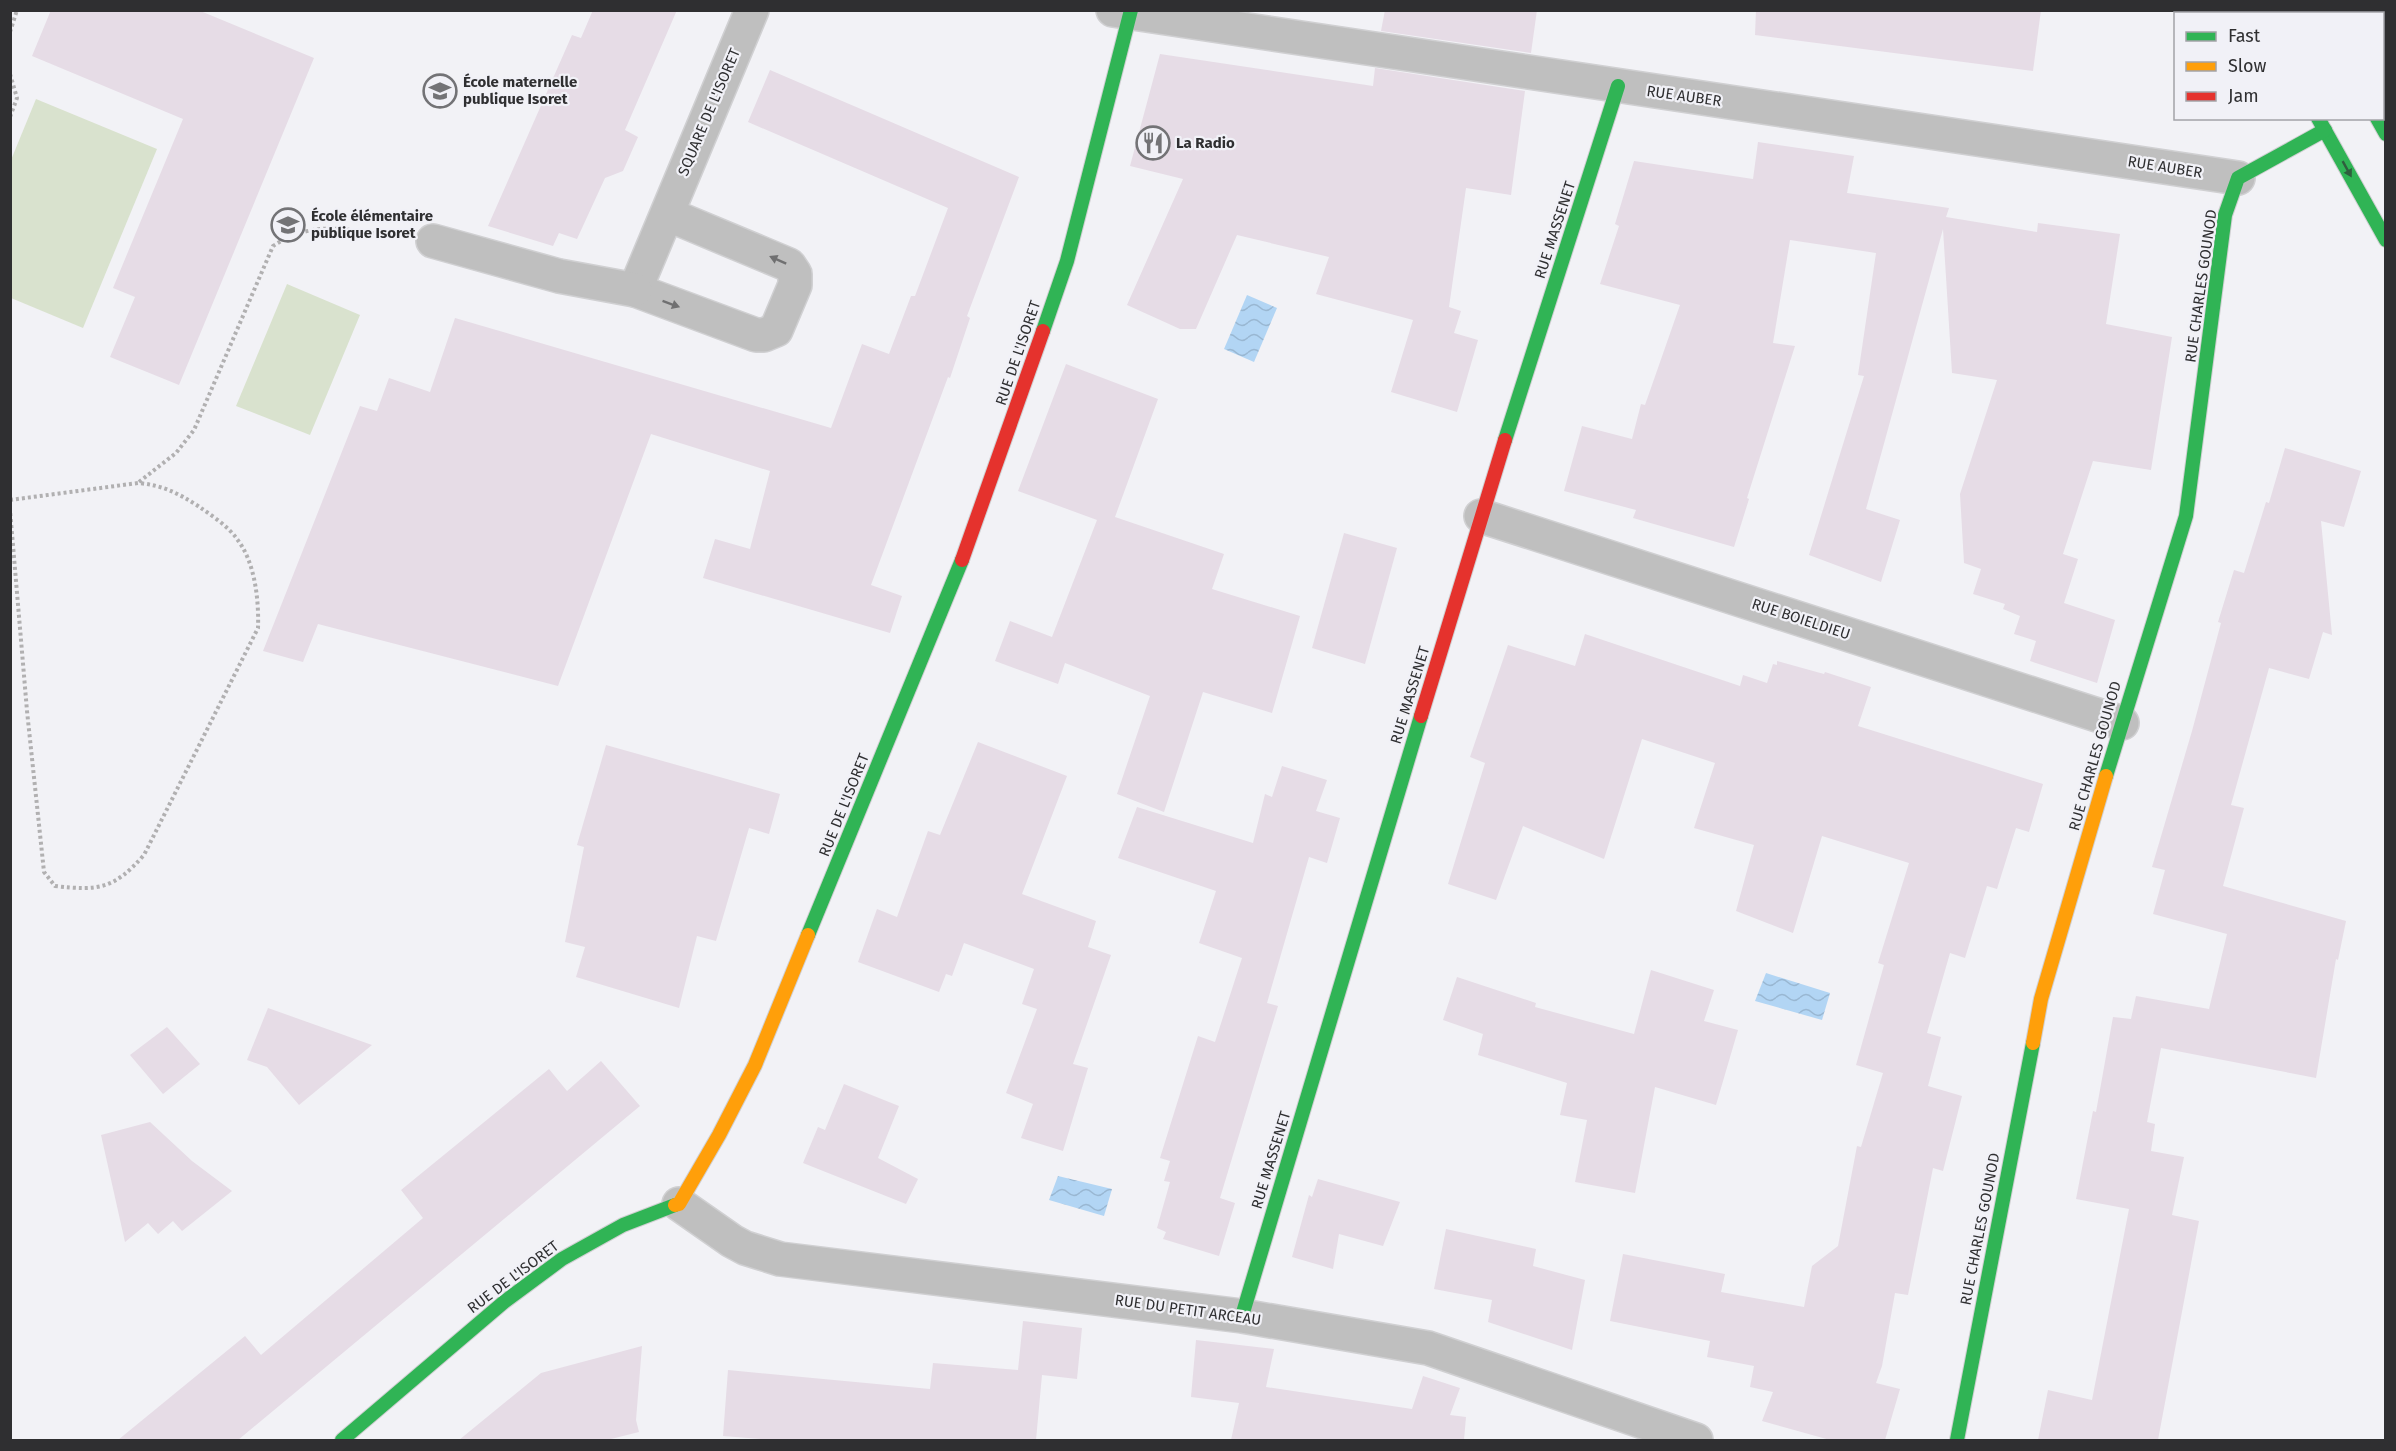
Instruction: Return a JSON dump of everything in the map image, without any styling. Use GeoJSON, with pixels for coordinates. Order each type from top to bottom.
{"type":"FeatureCollection","features":[{"type":"Feature","properties":{"kind":"street","name":"SQUARE DE L'ISORET"},"geometry":{"type":"LineString","coordinates":[[635,290],[752,10]]}},
{"type":"Feature","properties":{"kind":"street","name":"RUE AUBER"},"geometry":{"type":"LineString","coordinates":[[1125,11],[2238,178]]}},
{"type":"Feature","properties":{"kind":"street","name":"RUE DE L'ISORET"},"geometry":{"type":"LineString","coordinates":[[342,1440],[504,1302],[562,1259],[623,1225],[679,1204],[728,1118],[755,1065],[974,531],[1067,261],[1125,11]]}},
{"type":"Feature","properties":{"kind":"street","name":"RUE MASSENET"},"geometry":{"type":"LineString","coordinates":[[1242,1316],[1481,516],[1618,86]]}},
{"type":"Feature","properties":{"kind":"street"},"geometry":{"type":"LineString","coordinates":[[2378,120],[2385,134]]}},
{"type":"Feature","properties":{"kind":"street"},"geometry":{"type":"LineString","coordinates":[[2238,178],[2322,124],[2385,240]]}},
{"type":"Feature","properties":{"kind":"street","name":"RUE CHARLES GOUNOD"},"geometry":{"type":"LineString","coordinates":[[1957,1440],[2041,999],[2186,516],[2225,215],[2238,178]]}},
{"type":"Feature","properties":{"kind":"street"},"geometry":{"type":"LineString","coordinates":[[433,241],[559,276],[635,290],[756,335],[771,333],[781,323],[796,279],[789,265],[667,214]]}},
{"type":"Feature","properties":{"kind":"street","name":"RUE BOIELDIEU"},"geometry":{"type":"LineString","coordinates":[[1481,516],[2122,723]]}},
{"type":"Feature","properties":{"kind":"street","name":"RUE DU PETIT ARCEAU"},"geometry":{"type":"LineString","coordinates":[[679,1204],[745,1248],[780,1258],[1242,1316],[1428,1348],[1696,1440]]}},
{"type":"Feature","properties":{"kind":"path"},"geometry":{"type":"LineString","coordinates":[[10,32],[17,10]]}},
{"type":"Feature","properties":{"kind":"path"},"geometry":{"type":"LineString","coordinates":[[10,74],[17,98],[10,117]]}},
{"type":"Feature","properties":{"kind":"path"},"geometry":{"type":"LineString","coordinates":[[138,483],[176,453],[194,430],[273,246],[306,230],[323,228],[433,241]]}},
{"type":"Feature","properties":{"kind":"path"},"geometry":{"type":"LineString","coordinates":[[10,500],[138,483],[159,485],[183,496],[212,515],[238,539],[254,574],[259,604],[258,628],[144,855],[126,875],[101,888],[55,886],[44,872],[27,711],[10,510]]}},
{"type":"Feature","properties":{"kind":"green space"},"geometry":{"type":"Polygon","coordinates":[[[36,99],[157,149],[83,328],[11,298],[11,160],[36,99]]]}},
{"type":"Feature","properties":{"kind":"green space"},"geometry":{"type":"Polygon","coordinates":[[[287,284],[360,315],[310,435],[236,406],[287,284]]]}},
{"type":"Feature","properties":{"kind":"water"},"geometry":{"type":"Polygon","coordinates":[[[1247,295],[1277,308],[1254,362],[1224,349],[1247,295]]]}},
{"type":"Feature","properties":{"kind":"water"},"geometry":{"type":"Polygon","coordinates":[[[1766,973],[1830,993],[1822,1020],[1755,1001],[1766,973]]]}},
{"type":"Feature","properties":{"kind":"water"},"geometry":{"type":"Polygon","coordinates":[[[1058,1176],[1112,1189],[1104,1216],[1049,1200],[1058,1176]]]}},
{"type":"Feature","properties":{"kind":"building"},"geometry":{"type":"Polygon","coordinates":[[[51,10],[198,10],[314,58],[179,385],[110,357],[135,297],[113,288],[183,119],[32,56],[51,10]]]}},
{"type":"Feature","properties":{"kind":"building"},"geometry":{"type":"Polygon","coordinates":[[[593,10],[677,10],[625,130],[638,137],[623,171],[605,178],[577,239],[559,233],[553,246],[488,226],[572,35],[581,38],[593,10]]]}},
{"type":"Feature","properties":{"kind":"building"},"geometry":{"type":"Polygon","coordinates":[[[1385,10],[1537,10],[1531,53],[1381,31],[1385,10]]]}},
{"type":"Feature","properties":{"kind":"building"},"geometry":{"type":"Polygon","coordinates":[[[1756,10],[2041,10],[2033,71],[1755,35],[1756,10]]]}},
{"type":"Feature","properties":{"kind":"building"},"geometry":{"type":"Polygon","coordinates":[[[1160,54],[1373,86],[1375,68],[1525,91],[1511,195],[1466,188],[1449,307],[1461,311],[1454,333],[1478,340],[1457,412],[1391,392],[1413,320],[1316,294],[1329,257],[1237,235],[1196,329],[1180,329],[1127,305],[1183,179],[1130,166],[1160,54]]]}},
{"type":"Feature","properties":{"kind":"building"},"geometry":{"type":"Polygon","coordinates":[[[770,70],[1019,177],[967,316],[970,318],[950,378],[948,377],[871,585],[902,596],[890,633],[703,578],[715,539],[750,549],[770,471],[651,434],[558,686],[318,624],[303,662],[263,651],[360,406],[377,411],[389,378],[430,392],[455,318],[831,428],[862,344],[889,354],[911,296],[915,296],[948,208],[748,122],[770,70]]]}},
{"type":"Feature","properties":{"kind":"building"},"geometry":{"type":"Polygon","coordinates":[[[1758,142],[1854,156],[1847,193],[1949,208],[1946,217],[2037,232],[2038,223],[2120,234],[2106,324],[2172,337],[2151,470],[2093,461],[2063,554],[2078,559],[2064,603],[2115,620],[2097,683],[2030,661],[2036,641],[2014,634],[2020,616],[2003,609],[2005,604],[1973,594],[1981,569],[1964,563],[1960,494],[1997,380],[1952,373],[1943,229],[1866,509],[1900,520],[1881,582],[1809,555],[1864,376],[1858,375],[1876,253],[1790,240],[1773,343],[1795,346],[1734,547],[1633,518],[1636,510],[1564,491],[1582,426],[1632,439],[1641,404],[1645,405],[1680,305],[1600,284],[1619,226],[1615,224],[1634,161],[1753,179],[1758,142]]]}},
{"type":"Feature","properties":{"kind":"building"},"geometry":{"type":"Polygon","coordinates":[[[1066,364],[1158,399],[1115,517],[1224,554],[1212,589],[1300,616],[1272,713],[1203,692],[1164,812],[1117,794],[1150,696],[1065,663],[1058,684],[995,661],[1010,621],[1052,637],[1097,520],[1018,491],[1066,364]]]}},
{"type":"Feature","properties":{"kind":"building"},"geometry":{"type":"Polygon","coordinates":[[[2285,448],[2361,471],[2344,527],[2321,521],[2332,635],[2323,632],[2309,679],[2269,668],[2231,805],[2244,808],[2223,886],[2346,921],[2338,960],[2336,959],[2316,1078],[2161,1048],[2147,1122],[2155,1124],[2151,1151],[2184,1157],[2172,1215],[2199,1221],[2158,1440],[2038,1440],[2048,1390],[2092,1400],[2129,1209],[2076,1199],[2093,1111],[2096,1112],[2113,1017],[2131,1019],[2136,996],[2209,1009],[2227,934],[2153,914],[2165,870],[2152,867],[2192,731],[2221,623],[2218,622],[2234,570],[2244,573],[2266,502],[2269,503],[2285,448]]]}},
{"type":"Feature","properties":{"kind":"building"},"geometry":{"type":"Polygon","coordinates":[[[1344,533],[1397,548],[1365,664],[1312,648],[1344,533]]]}},
{"type":"Feature","properties":{"kind":"building"},"geometry":{"type":"Polygon","coordinates":[[[1585,634],[1740,686],[1743,675],[1767,683],[1773,664],[1777,665],[1777,661],[1824,674],[1825,672],[1871,687],[1858,726],[2043,784],[2029,832],[2016,828],[1997,889],[1987,886],[1965,958],[1950,953],[1927,1033],[1941,1037],[1928,1086],[1962,1096],[1943,1171],[1933,1168],[1908,1295],[1895,1293],[1882,1366],[1876,1383],[1900,1389],[1885,1440],[1830,1440],[1762,1421],[1773,1392],[1750,1387],[1754,1366],[1707,1357],[1710,1341],[1610,1321],[1623,1254],[1725,1274],[1721,1292],[1804,1307],[1812,1266],[1838,1246],[1857,1146],[1861,1147],[1883,1073],[1856,1065],[1884,965],[1878,963],[1909,863],[1822,836],[1793,933],[1736,911],[1754,845],[1694,828],[1715,763],[1642,739],[1604,859],[1523,826],[1496,900],[1448,884],[1485,763],[1470,757],[1508,645],[1575,666],[1585,634]]]}},
{"type":"Feature","properties":{"kind":"building"},"geometry":{"type":"Polygon","coordinates":[[[978,742],[1067,776],[1022,894],[1096,921],[1088,947],[1111,955],[1073,1064],[1088,1068],[1063,1151],[1021,1138],[1033,1104],[1006,1093],[1037,1009],[1022,1004],[1034,969],[964,943],[952,976],[946,974],[939,992],[858,962],[877,909],[897,917],[928,831],[940,835],[978,742]]]}},
{"type":"Feature","properties":{"kind":"building"},"geometry":{"type":"Polygon","coordinates":[[[606,745],[780,794],[769,834],[749,828],[716,941],[697,936],[679,1008],[576,977],[585,947],[565,942],[584,847],[577,845],[606,745]]]}},
{"type":"Feature","properties":{"kind":"building"},"geometry":{"type":"Polygon","coordinates":[[[1282,766],[1327,780],[1316,811],[1340,818],[1327,863],[1309,857],[1267,1003],[1278,1006],[1220,1198],[1235,1203],[1219,1256],[1163,1239],[1166,1232],[1157,1228],[1170,1182],[1164,1181],[1170,1161],[1160,1158],[1198,1036],[1215,1042],[1242,958],[1199,943],[1216,891],[1118,858],[1137,807],[1253,843],[1265,794],[1272,797],[1282,766]]]}},
{"type":"Feature","properties":{"kind":"building"},"geometry":{"type":"Polygon","coordinates":[[[1651,970],[1714,990],[1704,1021],[1738,1030],[1716,1105],[1655,1087],[1635,1193],[1575,1182],[1587,1120],[1560,1115],[1567,1083],[1478,1055],[1483,1034],[1443,1020],[1457,977],[1536,1003],[1535,1007],[1634,1034],[1651,970]]]}},
{"type":"Feature","properties":{"kind":"building"},"geometry":{"type":"Polygon","coordinates":[[[268,1008],[372,1045],[299,1105],[267,1067],[247,1060],[268,1008]]]}},
{"type":"Feature","properties":{"kind":"building"},"geometry":{"type":"Polygon","coordinates":[[[167,1027],[200,1064],[163,1094],[130,1055],[167,1027]]]}},
{"type":"Feature","properties":{"kind":"building"},"geometry":{"type":"Polygon","coordinates":[[[601,1061],[640,1106],[238,1440],[118,1440],[245,1336],[261,1355],[423,1218],[401,1190],[549,1069],[567,1091],[601,1061]]]}},
{"type":"Feature","properties":{"kind":"building"},"geometry":{"type":"Polygon","coordinates":[[[844,1084],[899,1106],[878,1158],[918,1179],[906,1204],[803,1163],[818,1127],[825,1130],[844,1084]]]}},
{"type":"Feature","properties":{"kind":"building"},"geometry":{"type":"Polygon","coordinates":[[[150,1122],[192,1161],[232,1191],[182,1231],[173,1221],[158,1234],[148,1223],[125,1242],[101,1135],[150,1122]]]}},
{"type":"Feature","properties":{"kind":"building"},"geometry":{"type":"Polygon","coordinates":[[[1318,1179],[1400,1202],[1383,1246],[1339,1234],[1333,1269],[1292,1257],[1309,1195],[1312,1197],[1318,1179]]]}},
{"type":"Feature","properties":{"kind":"building"},"geometry":{"type":"Polygon","coordinates":[[[1446,1229],[1536,1249],[1533,1266],[1585,1280],[1572,1350],[1488,1322],[1492,1300],[1434,1289],[1446,1229]]]}},
{"type":"Feature","properties":{"kind":"building"},"geometry":{"type":"Polygon","coordinates":[[[1023,1321],[1082,1328],[1077,1379],[1042,1375],[1036,1440],[772,1440],[723,1436],[728,1370],[930,1389],[933,1363],[1018,1370],[1023,1321]]]}},
{"type":"Feature","properties":{"kind":"building"},"geometry":{"type":"Polygon","coordinates":[[[1196,1340],[1274,1349],[1266,1387],[1412,1409],[1423,1376],[1460,1388],[1450,1415],[1466,1417],[1464,1440],[1231,1440],[1239,1403],[1191,1397],[1196,1340]]]}},
{"type":"Feature","properties":{"kind":"building"},"geometry":{"type":"Polygon","coordinates":[[[642,1346],[636,1420],[639,1432],[607,1440],[459,1440],[541,1373],[642,1346]]]}},
{"type":"Feature","properties":{"kind":"traffic: fast"},"geometry":{"type":"LineString","coordinates":[[1043,331],[1067,261],[1131,10]]}},
{"type":"Feature","properties":{"kind":"traffic: fast"},"geometry":{"type":"LineString","coordinates":[[1505,440],[1618,86]]}},
{"type":"Feature","properties":{"kind":"traffic: fast"},"geometry":{"type":"LineString","coordinates":[[2319,120],[2386,240]]}},
{"type":"Feature","properties":{"kind":"traffic: fast"},"geometry":{"type":"LineString","coordinates":[[2378,120],[2386,134]]}},
{"type":"Feature","properties":{"kind":"traffic: fast"},"geometry":{"type":"LineString","coordinates":[[2106,776],[2186,516],[2225,215],[2238,178],[2325,130]]}},
{"type":"Feature","properties":{"kind":"traffic: fast"},"geometry":{"type":"LineString","coordinates":[[808,935],[962,560]]}},
{"type":"Feature","properties":{"kind":"traffic: fast"},"geometry":{"type":"LineString","coordinates":[[1242,1316],[1421,716]]}},
{"type":"Feature","properties":{"kind":"traffic: fast"},"geometry":{"type":"LineString","coordinates":[[1957,1440],[2033,1043]]}},
{"type":"Feature","properties":{"kind":"traffic: fast"},"geometry":{"type":"LineString","coordinates":[[342,1440],[504,1302],[562,1259],[623,1225],[675,1205]]}},
{"type":"Feature","properties":{"kind":"traffic: slow"},"geometry":{"type":"LineString","coordinates":[[2033,1043],[2041,999],[2106,776]]}},
{"type":"Feature","properties":{"kind":"traffic: slow"},"geometry":{"type":"LineString","coordinates":[[675,1205],[679,1204],[719,1135],[755,1065],[808,935]]}},
{"type":"Feature","properties":{"kind":"traffic: jam"},"geometry":{"type":"LineString","coordinates":[[962,560],[1043,331]]}},
{"type":"Feature","properties":{"kind":"traffic: jam"},"geometry":{"type":"LineString","coordinates":[[1421,716],[1505,440]]}},
{"type":"Feature","properties":{"kind":"place","name":"École maternelle publique Isoret"},"geometry":{"type":"Point","coordinates":[440,91]}},
{"type":"Feature","properties":{"kind":"place","name":"La Radio"},"geometry":{"type":"Point","coordinates":[1153,143]}},
{"type":"Feature","properties":{"kind":"place","name":"École élémentaire publique Isoret"},"geometry":{"type":"Point","coordinates":[288,225]}}]}
